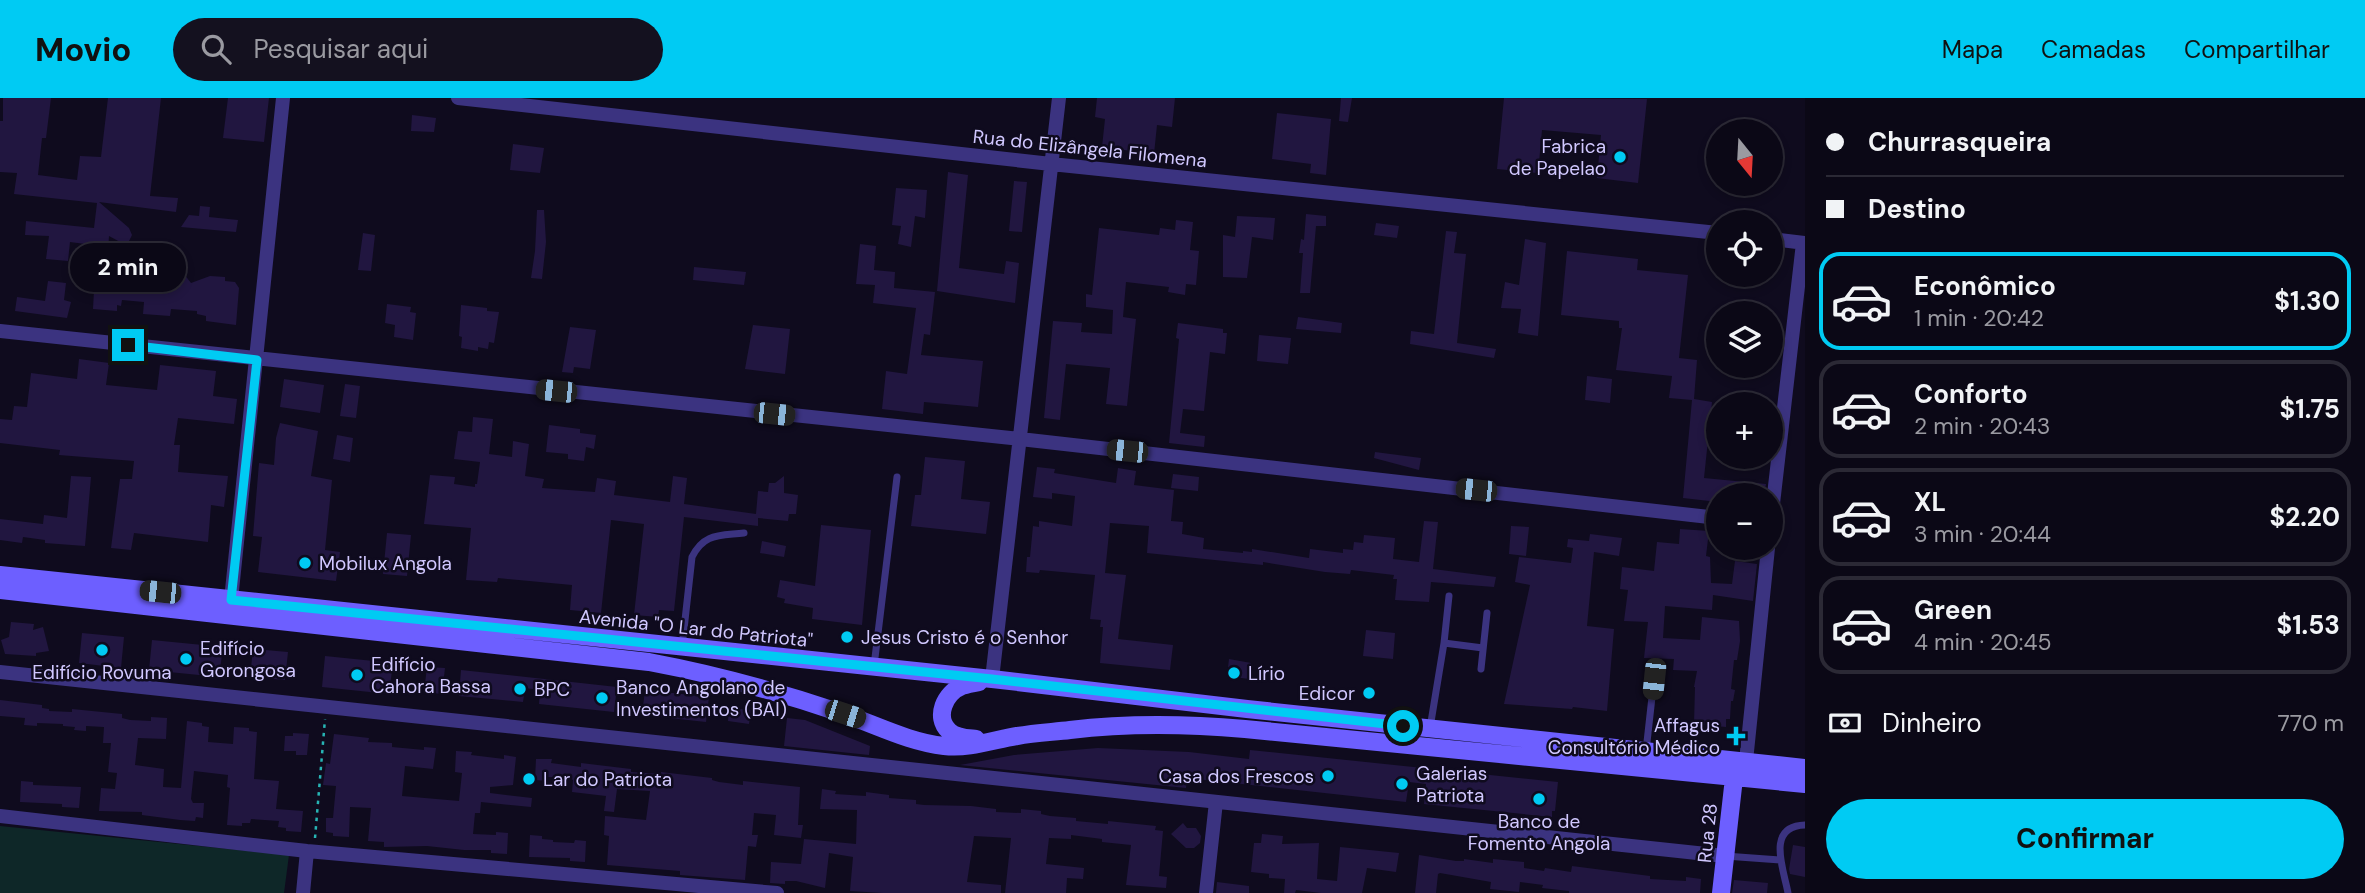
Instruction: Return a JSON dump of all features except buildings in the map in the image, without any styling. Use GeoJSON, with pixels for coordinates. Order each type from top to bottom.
{"type":"FeatureCollection","features":[{"type":"Feature","properties":{"kind":"main road","name":"Avenida \"O Lar do Patriota\""},"geometry":{"type":"LineString","coordinates":[[0,575],[1805,768]]}},
{"type":"Feature","properties":{"kind":"main road","name":"Avenida \"O Lar do Patriota\""},"geometry":{"type":"LineString","coordinates":[[0,590],[649,662],[767,689],[924,743],[947,747],[1125,724],[1200,725],[1805,784]]}},
{"type":"Feature","properties":{"kind":"main road"},"geometry":{"type":"LineString","coordinates":[[992,679],[960,686],[942,706],[943,720],[949,731],[959,736],[974,739],[1018,736]]}},
{"type":"Feature","properties":{"kind":"main road","name":"Rua 28"},"geometry":{"type":"LineString","coordinates":[[1721,893],[1734,778]]}},
{"type":"Feature","properties":{"kind":"street"},"geometry":{"type":"LineString","coordinates":[[231,600],[283,98]]}},
{"type":"Feature","properties":{"kind":"street","name":"Rua do Elizângela Filomena"},"geometry":{"type":"LineString","coordinates":[[458,98],[1051,164],[1706,232]]}},
{"type":"Feature","properties":{"kind":"street"},"geometry":{"type":"LineString","coordinates":[[992,679],[1059,98]]}},
{"type":"Feature","properties":{"kind":"street"},"geometry":{"type":"LineString","coordinates":[[1776,483],[1804,243],[1783,240]]}},
{"type":"Feature","properties":{"kind":"street"},"geometry":{"type":"LineString","coordinates":[[0,331],[1020,439],[1706,517]]}},
{"type":"Feature","properties":{"kind":"street"},"geometry":{"type":"LineString","coordinates":[[1746,761],[1767,560]]}},
{"type":"Feature","properties":{"kind":"street"},"geometry":{"type":"LineString","coordinates":[[0,672],[1725,856]]}},
{"type":"Feature","properties":{"kind":"street"},"geometry":{"type":"LineString","coordinates":[[1206,893],[1216,802]]}},
{"type":"Feature","properties":{"kind":"street"},"geometry":{"type":"LineString","coordinates":[[0,816],[310,852],[777,893]]}},
{"type":"Feature","properties":{"kind":"street"},"geometry":{"type":"LineString","coordinates":[[303,893],[310,852]]}},
{"type":"Feature","properties":{"kind":"lane"},"geometry":{"type":"LineString","coordinates":[[874,667],[897,477]]}},
{"type":"Feature","properties":{"kind":"lane"},"geometry":{"type":"LineString","coordinates":[[682,648],[692,558],[699,545],[710,537],[744,533]]}},
{"type":"Feature","properties":{"kind":"lane"},"geometry":{"type":"LineString","coordinates":[[1429,729],[1449,596]]}},
{"type":"Feature","properties":{"kind":"lane"},"geometry":{"type":"LineString","coordinates":[[1481,669],[1487,613]]}},
{"type":"Feature","properties":{"kind":"lane"},"geometry":{"type":"LineString","coordinates":[[1444,643],[1483,648]]}},
{"type":"Feature","properties":{"kind":"lane"},"geometry":{"type":"LineString","coordinates":[[1646,751],[1654,679]]}},
{"type":"Feature","properties":{"kind":"lane"},"geometry":{"type":"LineString","coordinates":[[1788,893],[1781,860],[1781,839],[1785,832],[1805,825]]}},
{"type":"Feature","properties":{"kind":"lane"},"geometry":{"type":"LineString","coordinates":[[1725,856],[1781,860]]}},
{"type":"Feature","properties":{"kind":"path"},"geometry":{"type":"LineString","coordinates":[[310,852],[327,707]]}},
{"type":"Feature","properties":{"kind":"green space"},"geometry":{"type":"Polygon","coordinates":[[[0,826],[289,855],[284,893],[0,893],[0,826]]]}},
{"type":"Feature","properties":{"kind":"place","name":"Fabrica de Papelao"},"geometry":{"type":"Point","coordinates":[1620,157]}},
{"type":"Feature","properties":{"kind":"place","name":"Mobilux Angola"},"geometry":{"type":"Point","coordinates":[305,563]}},
{"type":"Feature","properties":{"kind":"place","name":"Jesus Cristo é o Senhor"},"geometry":{"type":"Point","coordinates":[847,637]}},
{"type":"Feature","properties":{"kind":"place","name":"Edifício Rovuma"},"geometry":{"type":"Point","coordinates":[102,650]}},
{"type":"Feature","properties":{"kind":"place","name":"Edifício Gorongosa"},"geometry":{"type":"Point","coordinates":[186,659]}},
{"type":"Feature","properties":{"kind":"place","name":"Lírio"},"geometry":{"type":"Point","coordinates":[1234,673]}},
{"type":"Feature","properties":{"kind":"place","name":"Edifício Cahora Bassa"},"geometry":{"type":"Point","coordinates":[357,675]}},
{"type":"Feature","properties":{"kind":"place","name":"BPC"},"geometry":{"type":"Point","coordinates":[520,689]}},
{"type":"Feature","properties":{"kind":"place","name":"Edicor"},"geometry":{"type":"Point","coordinates":[1369,693]}},
{"type":"Feature","properties":{"kind":"place","name":"Banco Angolano de Investimentos (BAI)"},"geometry":{"type":"Point","coordinates":[602,698]}},
{"type":"Feature","properties":{"kind":"place","name":"Affagus Consultório Médico"},"geometry":{"type":"Point","coordinates":[1736,736]}},
{"type":"Feature","properties":{"kind":"place","name":"Casa dos Frescos"},"geometry":{"type":"Point","coordinates":[1328,776]}},
{"type":"Feature","properties":{"kind":"place","name":"Lar do Patriota"},"geometry":{"type":"Point","coordinates":[529,779]}},
{"type":"Feature","properties":{"kind":"place","name":"Galerias Patriota"},"geometry":{"type":"Point","coordinates":[1402,784]}},
{"type":"Feature","properties":{"kind":"place","name":"Banco de Fomento Angola"},"geometry":{"type":"Point","coordinates":[1539,799]}},
{"type":"Feature","properties":{"kind":"route"},"geometry":{"type":"LineString","coordinates":[[128,345],[257,360],[231,600],[992,679],[1403,726]]}}]}
